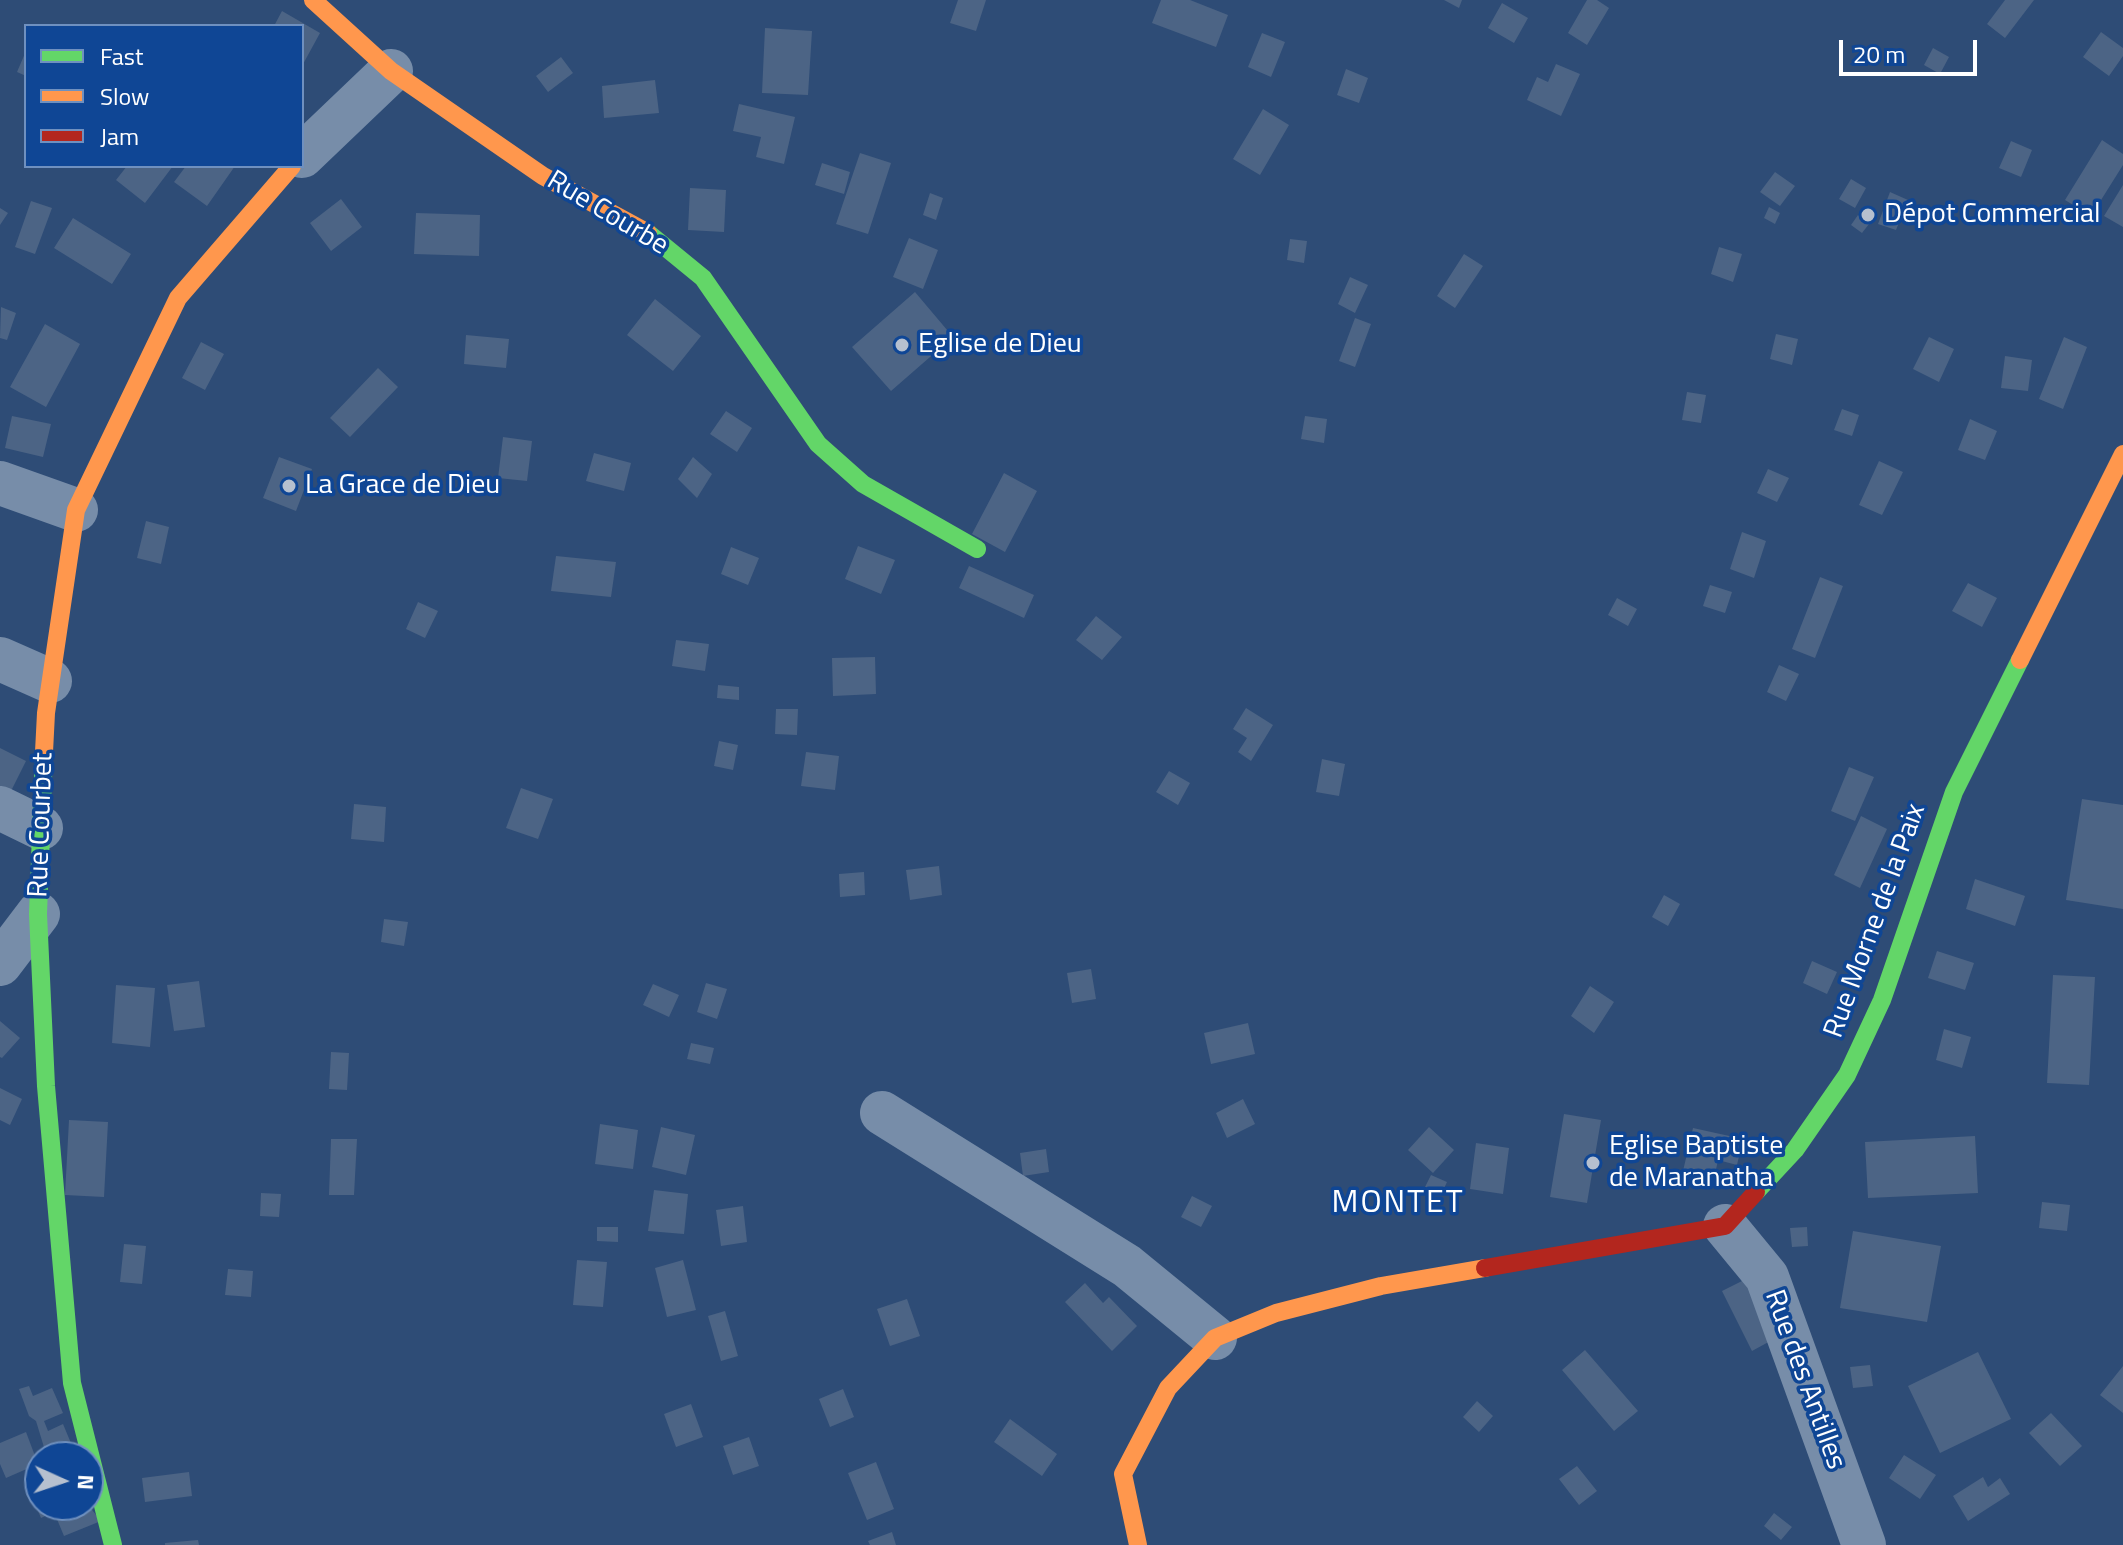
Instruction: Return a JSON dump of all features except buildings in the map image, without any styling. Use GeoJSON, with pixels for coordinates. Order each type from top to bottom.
{"type":"FeatureCollection","features":[{"type":"Feature","properties":{"kind":"street","name":"Rue Courbe"},"geometry":{"type":"LineString","coordinates":[[313,0],[391,71],[543,176],[651,234],[703,278],[818,444],[863,484],[977,549]]}},
{"type":"Feature","properties":{"kind":"street"},"geometry":{"type":"LineString","coordinates":[[304,154],[391,71]]}},
{"type":"Feature","properties":{"kind":"street","name":"Rue Courbet"},"geometry":{"type":"LineString","coordinates":[[113,1545],[72,1383],[46,1086],[38,914],[50,681],[76,510],[178,298],[290,168]]}},
{"type":"Feature","properties":{"kind":"street","name":"Rue Morne de la Paix"},"geometry":{"type":"LineString","coordinates":[[1725,1226],[1795,1150],[1847,1075],[1882,1000],[1954,792],[2123,454]]}},
{"type":"Feature","properties":{"kind":"street"},"geometry":{"type":"LineString","coordinates":[[0,483],[76,510]]}},
{"type":"Feature","properties":{"kind":"street"},"geometry":{"type":"LineString","coordinates":[[0,659],[50,681]]}},
{"type":"Feature","properties":{"kind":"street"},"geometry":{"type":"LineString","coordinates":[[0,808],[41,828]]}},
{"type":"Feature","properties":{"kind":"street"},"geometry":{"type":"LineString","coordinates":[[0,964],[38,914]]}},
{"type":"Feature","properties":{"kind":"street"},"geometry":{"type":"LineString","coordinates":[[882,1113],[1127,1266],[1215,1338]]}},
{"type":"Feature","properties":{"kind":"street"},"geometry":{"type":"LineString","coordinates":[[1138,1540],[1123,1474],[1168,1388],[1215,1338],[1276,1313],[1381,1286],[1725,1226]]}},
{"type":"Feature","properties":{"kind":"street","name":"Rue des Antilles"},"geometry":{"type":"LineString","coordinates":[[1725,1226],[1767,1277],[1864,1545]]}},
{"type":"Feature","properties":{"kind":"traffic: fast"},"geometry":{"type":"LineString","coordinates":[[648,233],[703,278],[818,444],[863,484],[977,549]]}},
{"type":"Feature","properties":{"kind":"traffic: fast"},"geometry":{"type":"LineString","coordinates":[[1756,1192],[1795,1150],[1847,1075],[1882,1000],[1954,792],[2020,660]]}},
{"type":"Feature","properties":{"kind":"traffic: fast"},"geometry":{"type":"LineString","coordinates":[[44,752],[38,914],[46,1086],[72,1383],[113,1545]]}},
{"type":"Feature","properties":{"kind":"traffic: slow"},"geometry":{"type":"LineString","coordinates":[[313,0],[391,71],[543,176],[648,233]]}},
{"type":"Feature","properties":{"kind":"traffic: slow"},"geometry":{"type":"LineString","coordinates":[[44,752],[46,713],[76,510],[178,298],[290,168]]}},
{"type":"Feature","properties":{"kind":"traffic: slow"},"geometry":{"type":"LineString","coordinates":[[2020,660],[2123,454]]}},
{"type":"Feature","properties":{"kind":"traffic: slow"},"geometry":{"type":"LineString","coordinates":[[1138,1545],[1123,1474],[1168,1388],[1215,1338],[1276,1313],[1381,1286],[1485,1268]]}},
{"type":"Feature","properties":{"kind":"traffic: jam"},"geometry":{"type":"LineString","coordinates":[[1485,1268],[1725,1226],[1756,1192]]}},
{"type":"Feature","properties":{"kind":"place","name":"Dépot Commercial"},"geometry":{"type":"Point","coordinates":[1868,215]}},
{"type":"Feature","properties":{"kind":"place","name":"Eglise de Dieu"},"geometry":{"type":"Point","coordinates":[902,345]}},
{"type":"Feature","properties":{"kind":"place","name":"La Grace de Dieu"},"geometry":{"type":"Point","coordinates":[289,486]}},
{"type":"Feature","properties":{"kind":"place","name":"Eglise Baptiste de Maranatha"},"geometry":{"type":"Point","coordinates":[1593,1163]}},
{"type":"Feature","properties":{"kind":"district","name":"MONTET"},"geometry":{"type":"Point","coordinates":[1398,1204]}}]}
